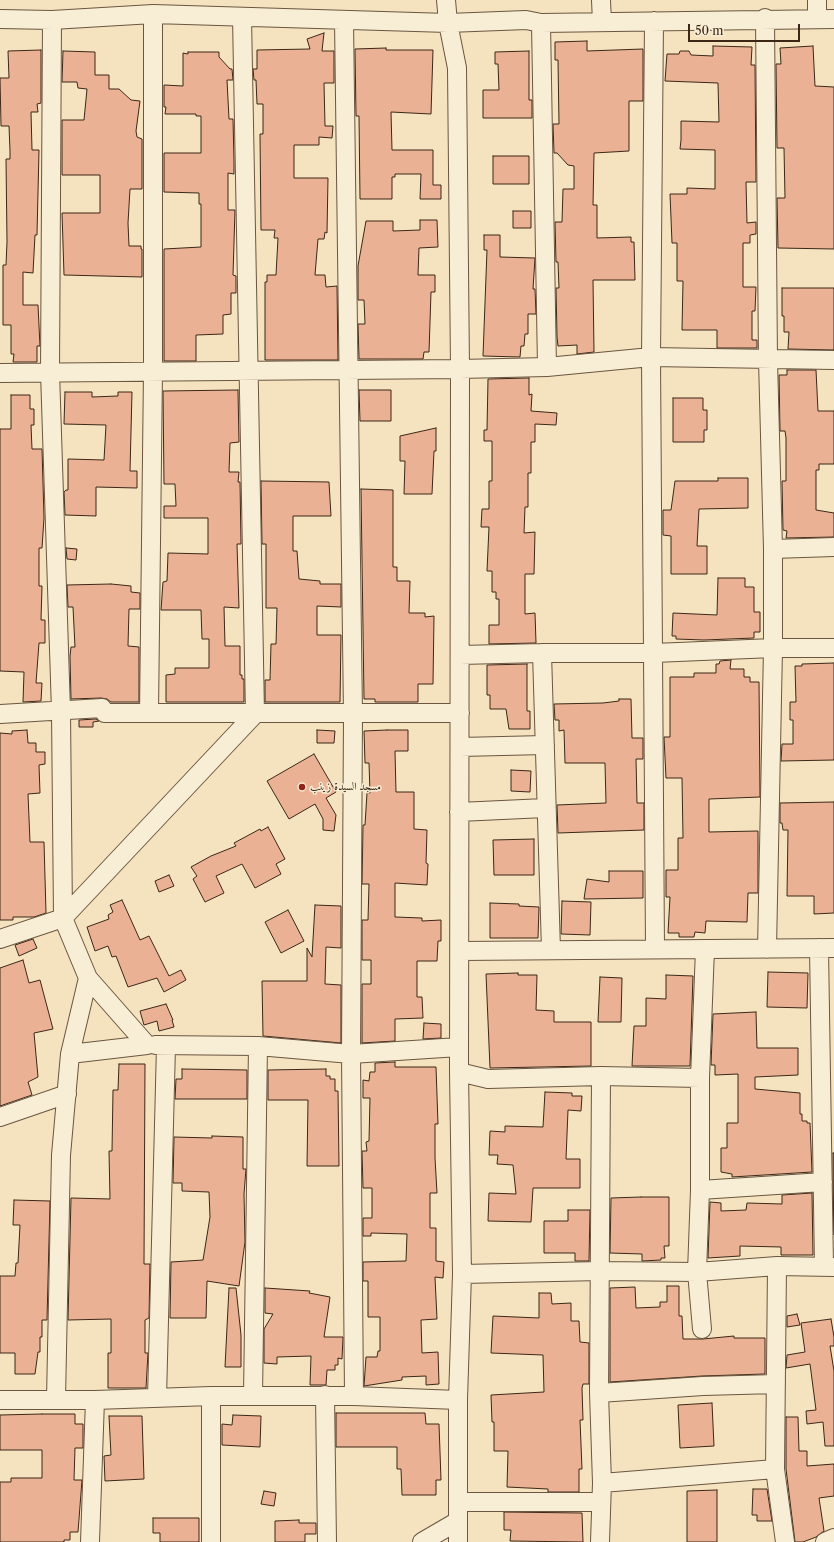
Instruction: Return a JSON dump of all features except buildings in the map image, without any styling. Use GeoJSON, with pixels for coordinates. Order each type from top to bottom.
{"type":"FeatureCollection","features":[{"type":"Feature","properties":{"kind":"street"},"geometry":{"type":"LineString","coordinates":[[446,0],[448,24],[457,68],[460,369],[459,1072],[462,1274],[458,1400],[460,1502],[458,1542]]}},
{"type":"Feature","properties":{"kind":"street"},"geometry":{"type":"LineString","coordinates":[[601,0],[602,22]]}},
{"type":"Feature","properties":{"kind":"street"},"geometry":{"type":"LineString","coordinates":[[0,19],[52,20],[161,9],[242,17],[448,24],[526,20],[541,23],[825,18],[816,0]]}},
{"type":"Feature","properties":{"kind":"street"},"geometry":{"type":"LineString","coordinates":[[149,713],[153,371],[161,9]]}},
{"type":"Feature","properties":{"kind":"street"},"geometry":{"type":"LineString","coordinates":[[0,940],[63,918],[254,714],[242,17]]}},
{"type":"Feature","properties":{"kind":"street"},"geometry":{"type":"LineString","coordinates":[[765,18],[768,360],[773,549],[773,648],[768,949]]}},
{"type":"Feature","properties":{"kind":"street"},"geometry":{"type":"LineString","coordinates":[[52,20],[50,372],[61,711],[63,918],[88,978],[147,1045]]}},
{"type":"Feature","properties":{"kind":"street"},"geometry":{"type":"LineString","coordinates":[[344,20],[353,715],[351,1054],[354,1396]]}},
{"type":"Feature","properties":{"kind":"street"},"geometry":{"type":"LineString","coordinates":[[654,21],[651,357],[655,949]]}},
{"type":"Feature","properties":{"kind":"street"},"geometry":{"type":"LineString","coordinates":[[541,23],[547,367]]}},
{"type":"Feature","properties":{"kind":"street"},"geometry":{"type":"LineString","coordinates":[[0,373],[547,367],[651,357],[834,360]]}},
{"type":"Feature","properties":{"kind":"street"},"geometry":{"type":"LineString","coordinates":[[773,549],[834,547]]}},
{"type":"Feature","properties":{"kind":"street"},"geometry":{"type":"LineString","coordinates":[[460,654],[654,653],[773,648],[834,648]]}},
{"type":"Feature","properties":{"kind":"street"},"geometry":{"type":"LineString","coordinates":[[542,653],[545,808],[551,950]]}},
{"type":"Feature","properties":{"kind":"street"},"geometry":{"type":"LineString","coordinates":[[0,714],[102,708],[105,713],[353,715],[460,714]]}},
{"type":"Feature","properties":{"kind":"street"},"geometry":{"type":"LineString","coordinates":[[460,747],[544,745]]}},
{"type":"Feature","properties":{"kind":"street"},"geometry":{"type":"LineString","coordinates":[[459,812],[545,808]]}},
{"type":"Feature","properties":{"kind":"street"},"geometry":{"type":"LineString","coordinates":[[460,951],[827,948],[823,1182],[829,1267],[776,1266],[698,1272],[601,1271],[462,1274]]}},
{"type":"Feature","properties":{"kind":"street"},"geometry":{"type":"LineString","coordinates":[[702,1329],[698,1272],[700,1078],[705,949]]}},
{"type":"Feature","properties":{"kind":"street"},"geometry":{"type":"LineString","coordinates":[[56,1399],[61,1155],[70,1054],[88,978]]}},
{"type":"Feature","properties":{"kind":"street"},"geometry":{"type":"LineString","coordinates":[[70,1054],[147,1045],[258,1046],[351,1054],[459,1047]]}},
{"type":"Feature","properties":{"kind":"street"},"geometry":{"type":"LineString","coordinates":[[157,1398],[166,1046]]}},
{"type":"Feature","properties":{"kind":"street"},"geometry":{"type":"LineString","coordinates":[[253,1396],[258,1046]]}},
{"type":"Feature","properties":{"kind":"street"},"geometry":{"type":"LineString","coordinates":[[459,1072],[488,1079],[601,1076],[700,1078]]}},
{"type":"Feature","properties":{"kind":"street"},"geometry":{"type":"LineString","coordinates":[[600,1542],[600,1502],[602,1482],[599,1393],[601,1271],[601,1076]]}},
{"type":"Feature","properties":{"kind":"street"},"geometry":{"type":"LineString","coordinates":[[0,1117],[67,1094]]}},
{"type":"Feature","properties":{"kind":"street"},"geometry":{"type":"LineString","coordinates":[[700,1190],[823,1182]]}},
{"type":"Feature","properties":{"kind":"street"},"geometry":{"type":"LineString","coordinates":[[776,1266],[775,1469],[785,1542]]}},
{"type":"Feature","properties":{"kind":"street"},"geometry":{"type":"LineString","coordinates":[[599,1393],[703,1386],[776,1384]]}},
{"type":"Feature","properties":{"kind":"street"},"geometry":{"type":"LineString","coordinates":[[325,1395],[327,1542]]}},
{"type":"Feature","properties":{"kind":"street"},"geometry":{"type":"LineString","coordinates":[[0,1400],[95,1400],[211,1396],[325,1395],[458,1400]]}},
{"type":"Feature","properties":{"kind":"street"},"geometry":{"type":"LineString","coordinates":[[211,1396],[211,1542]]}},
{"type":"Feature","properties":{"kind":"street"},"geometry":{"type":"LineString","coordinates":[[90,1542],[95,1400]]}},
{"type":"Feature","properties":{"kind":"street"},"geometry":{"type":"LineString","coordinates":[[602,1482],[775,1469]]}},
{"type":"Feature","properties":{"kind":"street"},"geometry":{"type":"LineString","coordinates":[[460,1502],[600,1502]]}},
{"type":"Feature","properties":{"kind":"street"},"geometry":{"type":"LineString","coordinates":[[422,1542],[458,1521]]}},
{"type":"Feature","properties":{"kind":"street"},"geometry":{"type":"LineString","coordinates":[[825,1542],[834,1538]]}},
{"type":"Feature","properties":{"kind":"place","name":"مسجد السيدة زينب"},"geometry":{"type":"Point","coordinates":[302,787]}}]}
